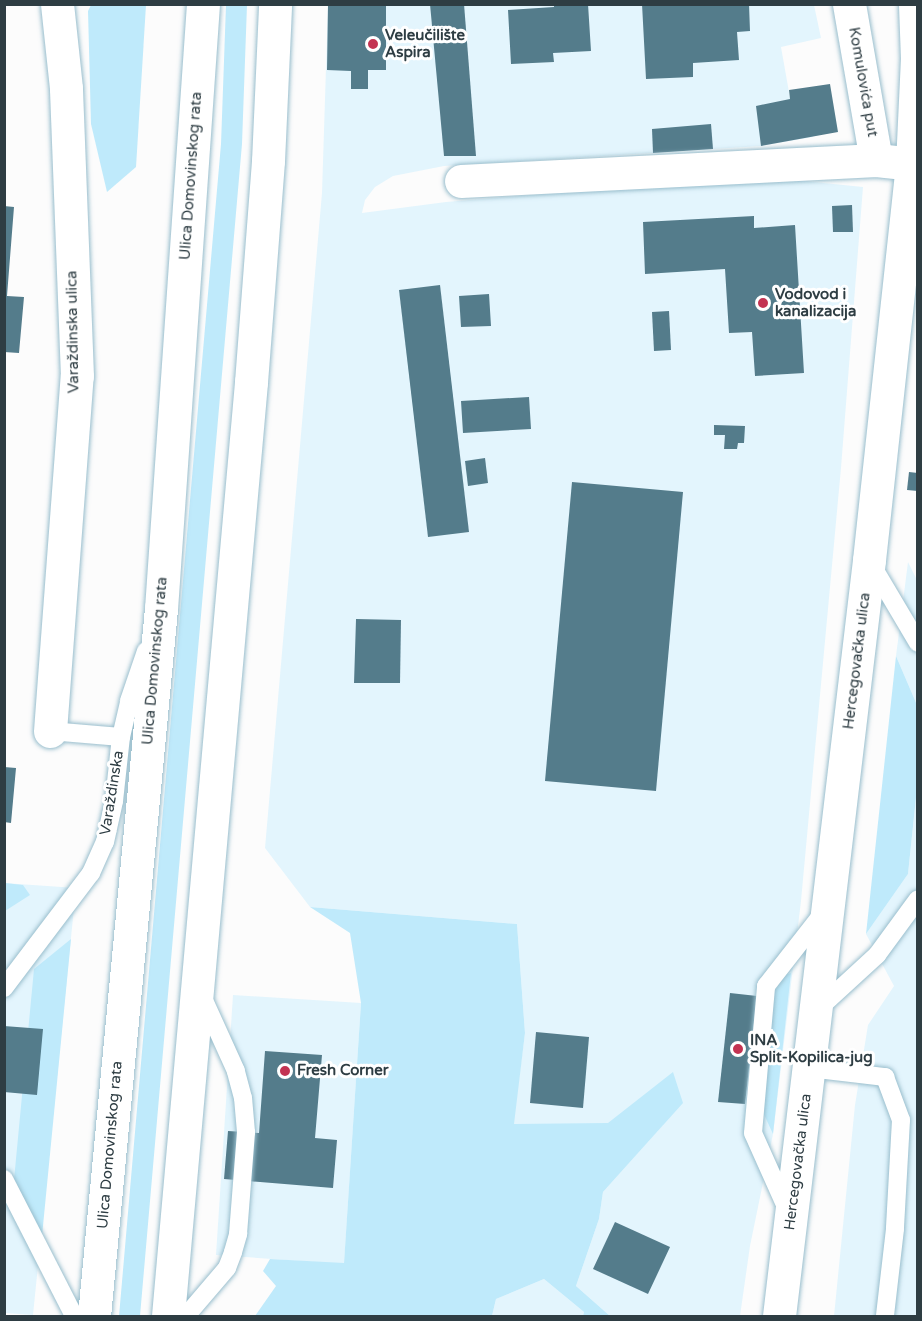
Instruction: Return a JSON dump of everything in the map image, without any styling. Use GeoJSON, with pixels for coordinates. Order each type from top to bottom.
{"type":"FeatureCollection","features":[{"type":"Feature","properties":{"kind":"street","name":"Varaždinska ulica"},"geometry":{"type":"LineString","coordinates":[[50,731],[76,376],[66,88],[57,4]]}},
{"type":"Feature","properties":{"kind":"street","name":"Ulica Domovinskog rata"},"geometry":{"type":"LineString","coordinates":[[94,1317],[161,609],[203,4]]}},
{"type":"Feature","properties":{"kind":"street"},"geometry":{"type":"LineString","coordinates":[[168,1317],[251,382],[268,161],[275,4]]}},
{"type":"Feature","properties":{"kind":"street","name":"Komulovića put"},"geometry":{"type":"LineString","coordinates":[[849,4],[876,160]]}},
{"type":"Feature","properties":{"kind":"street","name":"Hercegovačka ulica"},"geometry":{"type":"LineString","coordinates":[[779,1317],[869,560],[912,164],[917,59],[915,4]]}},
{"type":"Feature","properties":{"kind":"street"},"geometry":{"type":"LineString","coordinates":[[461,181],[876,160],[912,164]]}},
{"type":"Feature","properties":{"kind":"lane"},"geometry":{"type":"LineString","coordinates":[[869,560],[918,643]]}},
{"type":"Feature","properties":{"kind":"lane","name":"Varaždinska"},"geometry":{"type":"LineString","coordinates":[[4,988],[91,873],[105,842],[114,801],[121,737],[129,701],[161,609]]}},
{"type":"Feature","properties":{"kind":"lane"},"geometry":{"type":"LineString","coordinates":[[50,731],[121,737]]}},
{"type":"Feature","properties":{"kind":"lane"},"geometry":{"type":"LineString","coordinates":[[815,1013],[877,955],[918,899]]}},
{"type":"Feature","properties":{"kind":"lane"},"geometry":{"type":"LineString","coordinates":[[792,1219],[753,1133],[766,986],[827,909]]}},
{"type":"Feature","properties":{"kind":"lane"},"geometry":{"type":"LineString","coordinates":[[186,1317],[227,1268],[233,1252],[238,1234],[246,1132],[243,1098],[236,1071],[197,984]]}},
{"type":"Feature","properties":{"kind":"lane"},"geometry":{"type":"LineString","coordinates":[[809,1068],[885,1077],[901,1120],[909,1133],[885,1317]]}},
{"type":"Feature","properties":{"kind":"lane"},"geometry":{"type":"LineString","coordinates":[[4,1179],[74,1317]]}},
{"type":"Feature","properties":{"kind":"shaded area"},"geometry":{"type":"Polygon","coordinates":[[[91,5],[146,5],[136,167],[107,192],[91,124],[88,11],[91,5]]]}},
{"type":"Feature","properties":{"kind":"shaded area"},"geometry":{"type":"Polygon","coordinates":[[[226,5],[247,5],[242,144],[140,1316],[119,1316],[221,144],[226,5]]]}},
{"type":"Feature","properties":{"kind":"shaded area","name":"Vodovod i kanalizacija"},"geometry":{"type":"Polygon","coordinates":[[[328,5],[814,5],[821,38],[781,47],[792,109],[805,114],[813,137],[761,146],[444,166],[393,176],[375,187],[365,200],[362,213],[446,202],[580,191],[794,180],[863,187],[841,468],[801,901],[773,1134],[750,1246],[740,1316],[610,1316],[576,1286],[599,1219],[603,1192],[663,1125],[513,1124],[525,1033],[517,924],[310,907],[265,848],[322,193],[328,5]]]}},
{"type":"Feature","properties":{"kind":"shaded area"},"geometry":{"type":"Polygon","coordinates":[[[908,562],[917,580],[917,705],[896,656],[908,562]]]}},
{"type":"Feature","properties":{"kind":"shaded area"},"geometry":{"type":"Polygon","coordinates":[[[896,656],[917,705],[917,788],[908,874],[866,934],[896,656]]]}},
{"type":"Feature","properties":{"kind":"shaded area"},"geometry":{"type":"Polygon","coordinates":[[[917,788],[917,1316],[834,1316],[855,1105],[868,1025],[894,986],[866,934],[908,874],[917,788]]]}},
{"type":"Feature","properties":{"kind":"shaded area"},"geometry":{"type":"Polygon","coordinates":[[[4,883],[76,888],[33,1315],[5,1313],[4,883]]]}},
{"type":"Feature","properties":{"kind":"shaded area"},"geometry":{"type":"Polygon","coordinates":[[[5,883],[23,885],[30,895],[5,911],[5,883]]]}},
{"type":"Feature","properties":{"kind":"shaded area"},"geometry":{"type":"Polygon","coordinates":[[[310,907],[517,924],[525,1033],[514,1124],[608,1123],[673,1072],[683,1103],[603,1192],[599,1219],[576,1286],[610,1316],[583,1316],[584,1312],[544,1279],[496,1299],[492,1316],[255,1316],[276,1286],[263,1271],[270,1259],[344,1263],[361,1003],[350,933],[310,907]]]}},
{"type":"Feature","properties":{"kind":"shaded area"},"geometry":{"type":"Polygon","coordinates":[[[71,939],[42,1236],[14,1180],[34,969],[71,939]]]}},
{"type":"Feature","properties":{"kind":"shaded area"},"geometry":{"type":"Polygon","coordinates":[[[791,973],[773,1134],[762,1110],[772,995],[785,975],[791,973]]]}},
{"type":"Feature","properties":{"kind":"shaded area"},"geometry":{"type":"Polygon","coordinates":[[[233,995],[361,1003],[344,1264],[216,1255],[233,995]]]}},
{"type":"Feature","properties":{"kind":"shaded area"},"geometry":{"type":"Polygon","coordinates":[[[544,1279],[584,1312],[583,1316],[492,1316],[496,1299],[544,1279]]]}},
{"type":"Feature","properties":{"kind":"building"},"geometry":{"type":"Polygon","coordinates":[[[328,4],[386,4],[386,70],[368,70],[368,89],[351,89],[351,71],[327,70],[328,4]]]}},
{"type":"Feature","properties":{"kind":"building"},"geometry":{"type":"Polygon","coordinates":[[[430,4],[464,4],[476,156],[444,156],[430,4]]]}},
{"type":"Feature","properties":{"kind":"building"},"geometry":{"type":"Polygon","coordinates":[[[554,4],[588,4],[591,51],[553,53],[554,62],[511,64],[508,10],[554,7],[554,4]]]}},
{"type":"Feature","properties":{"kind":"building"},"geometry":{"type":"Polygon","coordinates":[[[642,4],[749,4],[750,31],[737,32],[739,60],[693,63],[693,77],[646,79],[642,4]]]}},
{"type":"Feature","properties":{"kind":"building"},"geometry":{"type":"Polygon","coordinates":[[[830,84],[838,132],[761,146],[756,106],[790,99],[789,90],[830,84]]]}},
{"type":"Feature","properties":{"kind":"building"},"geometry":{"type":"Polygon","coordinates":[[[711,124],[713,149],[653,153],[652,129],[711,124]]]}},
{"type":"Feature","properties":{"kind":"building"},"geometry":{"type":"Polygon","coordinates":[[[852,205],[853,232],[833,232],[832,206],[852,205]]]}},
{"type":"Feature","properties":{"kind":"building"},"geometry":{"type":"Polygon","coordinates":[[[4,206],[14,207],[7,296],[24,297],[19,353],[4,352],[4,206]]]}},
{"type":"Feature","properties":{"kind":"building","name":"Vodovod i kanalizacija"},"geometry":{"type":"Polygon","coordinates":[[[754,216],[754,228],[795,225],[804,373],[755,376],[752,332],[729,333],[725,269],[645,274],[643,222],[754,216]]]}},
{"type":"Feature","properties":{"kind":"building"},"geometry":{"type":"Polygon","coordinates":[[[440,285],[469,532],[428,537],[399,290],[440,285]]]}},
{"type":"Feature","properties":{"kind":"building"},"geometry":{"type":"Polygon","coordinates":[[[489,294],[491,326],[461,327],[459,296],[489,294]]]}},
{"type":"Feature","properties":{"kind":"building"},"geometry":{"type":"Polygon","coordinates":[[[669,311],[671,350],[654,351],[652,312],[669,311]]]}},
{"type":"Feature","properties":{"kind":"building"},"geometry":{"type":"Polygon","coordinates":[[[529,397],[531,429],[463,433],[461,401],[529,397]]]}},
{"type":"Feature","properties":{"kind":"building"},"geometry":{"type":"Polygon","coordinates":[[[714,425],[745,426],[744,443],[738,443],[737,449],[724,449],[725,435],[714,435],[714,425]]]}},
{"type":"Feature","properties":{"kind":"building"},"geometry":{"type":"Polygon","coordinates":[[[485,458],[488,483],[468,486],[465,461],[485,458]]]}},
{"type":"Feature","properties":{"kind":"building"},"geometry":{"type":"Polygon","coordinates":[[[909,472],[918,473],[918,491],[907,490],[909,472]]]}},
{"type":"Feature","properties":{"kind":"building"},"geometry":{"type":"Polygon","coordinates":[[[572,482],[683,492],[656,791],[545,781],[572,482]]]}},
{"type":"Feature","properties":{"kind":"building"},"geometry":{"type":"Polygon","coordinates":[[[356,619],[401,620],[400,683],[354,683],[356,619]]]}},
{"type":"Feature","properties":{"kind":"building"},"geometry":{"type":"Polygon","coordinates":[[[4,767],[16,768],[11,823],[4,822],[4,767]]]}},
{"type":"Feature","properties":{"kind":"building","name":"INA Split-Kopilica-jug"},"geometry":{"type":"Polygon","coordinates":[[[730,993],[757,996],[745,1104],[718,1102],[730,993]]]}},
{"type":"Feature","properties":{"kind":"building"},"geometry":{"type":"Polygon","coordinates":[[[4,1026],[43,1029],[37,1095],[4,1092],[4,1026]]]}},
{"type":"Feature","properties":{"kind":"building"},"geometry":{"type":"Polygon","coordinates":[[[536,1032],[589,1037],[583,1108],[530,1103],[536,1032]]]}},
{"type":"Feature","properties":{"kind":"building"},"geometry":{"type":"Polygon","coordinates":[[[265,1051],[322,1055],[315,1138],[337,1140],[333,1188],[224,1179],[228,1131],[259,1133],[265,1051]]]}},
{"type":"Feature","properties":{"kind":"building"},"geometry":{"type":"Polygon","coordinates":[[[615,1222],[670,1247],[648,1294],[593,1269],[615,1222]]]}},
{"type":"Feature","properties":{"kind":"place","name":"Veleučilište Aspira"},"geometry":{"type":"Point","coordinates":[373,44]}},
{"type":"Feature","properties":{"kind":"place","name":"Vodovod i kanalizacija"},"geometry":{"type":"Point","coordinates":[763,303]}},
{"type":"Feature","properties":{"kind":"place","name":"INA Split-Kopilica-jug"},"geometry":{"type":"Point","coordinates":[738,1049]}},
{"type":"Feature","properties":{"kind":"place","name":"Fresh Corner"},"geometry":{"type":"Point","coordinates":[285,1071]}}]}
